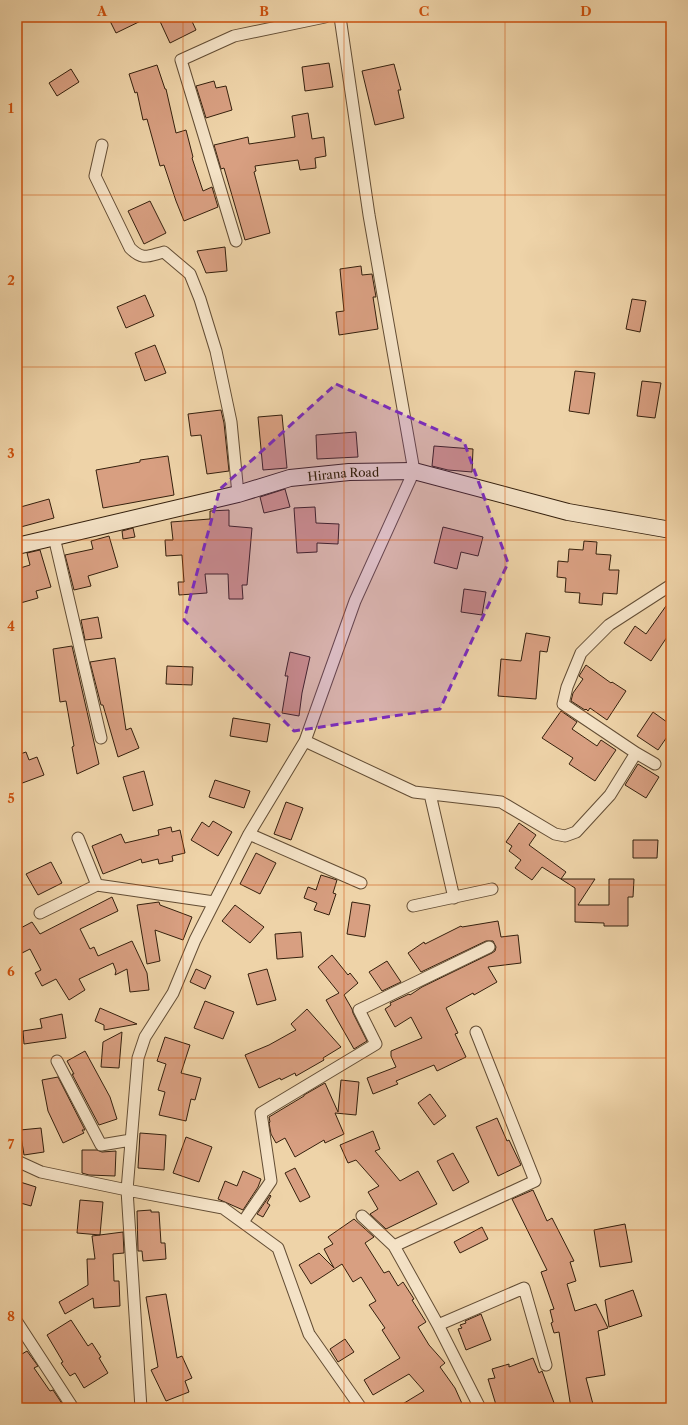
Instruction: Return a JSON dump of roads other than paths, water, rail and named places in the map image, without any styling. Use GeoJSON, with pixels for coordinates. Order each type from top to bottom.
{"type":"FeatureCollection","features":[{"type":"Feature","properties":{"kind":"street"},"geometry":{"type":"LineString","coordinates":[[236,241],[181,60],[234,36],[325,17]]}},
{"type":"Feature","properties":{"kind":"street"},"geometry":{"type":"LineString","coordinates":[[139,1408],[127,1190],[138,1058],[145,1037],[173,993],[195,940],[249,834],[305,741],[355,601],[414,471],[368,215],[340,17]]}},
{"type":"Feature","properties":{"kind":"street"},"geometry":{"type":"LineString","coordinates":[[102,145],[95,176],[130,248],[143,258],[164,252],[190,274],[200,299],[216,351],[231,422],[238,494]]}},
{"type":"Feature","properties":{"kind":"street","name":"Hirana Road"},"geometry":{"type":"LineString","coordinates":[[17,546],[238,494],[290,478],[349,472],[414,471],[568,512],[671,530]]}},
{"type":"Feature","properties":{"kind":"street"},"geometry":{"type":"LineString","coordinates":[[54,537],[100,738]]}},
{"type":"Feature","properties":{"kind":"street"},"geometry":{"type":"LineString","coordinates":[[655,764],[563,704],[567,686],[581,653],[609,625],[671,585]]}},
{"type":"Feature","properties":{"kind":"street"},"geometry":{"type":"LineString","coordinates":[[305,741],[414,792],[501,802],[555,834],[565,836],[576,832],[610,795],[636,753]]}},
{"type":"Feature","properties":{"kind":"street"},"geometry":{"type":"LineString","coordinates":[[430,794],[454,898]]}},
{"type":"Feature","properties":{"kind":"street"},"geometry":{"type":"LineString","coordinates":[[249,834],[362,883]]}},
{"type":"Feature","properties":{"kind":"street"},"geometry":{"type":"LineString","coordinates":[[78,838],[97,885]]}},
{"type":"Feature","properties":{"kind":"street"},"geometry":{"type":"LineString","coordinates":[[40,913],[97,885],[214,902]]}},
{"type":"Feature","properties":{"kind":"street"},"geometry":{"type":"LineString","coordinates":[[413,906],[492,889]]}},
{"type":"Feature","properties":{"kind":"street"},"geometry":{"type":"LineString","coordinates":[[243,1222],[271,1181],[261,1113],[376,1044],[359,1010],[489,947]]}},
{"type":"Feature","properties":{"kind":"street"},"geometry":{"type":"LineString","coordinates":[[394,1246],[535,1181],[476,1032]]}},
{"type":"Feature","properties":{"kind":"street"},"geometry":{"type":"LineString","coordinates":[[57,1061],[101,1145],[131,1140]]}},
{"type":"Feature","properties":{"kind":"street"},"geometry":{"type":"LineString","coordinates":[[17,1161],[42,1172],[223,1208],[243,1222],[278,1248],[310,1334],[361,1408]]}},
{"type":"Feature","properties":{"kind":"street"},"geometry":{"type":"LineString","coordinates":[[362,1216],[394,1246],[438,1326],[480,1408]]}},
{"type":"Feature","properties":{"kind":"street"},"geometry":{"type":"LineString","coordinates":[[438,1326],[524,1288],[546,1365]]}},
{"type":"Feature","properties":{"kind":"street"},"geometry":{"type":"LineString","coordinates":[[17,1322],[73,1408]]}}]}
